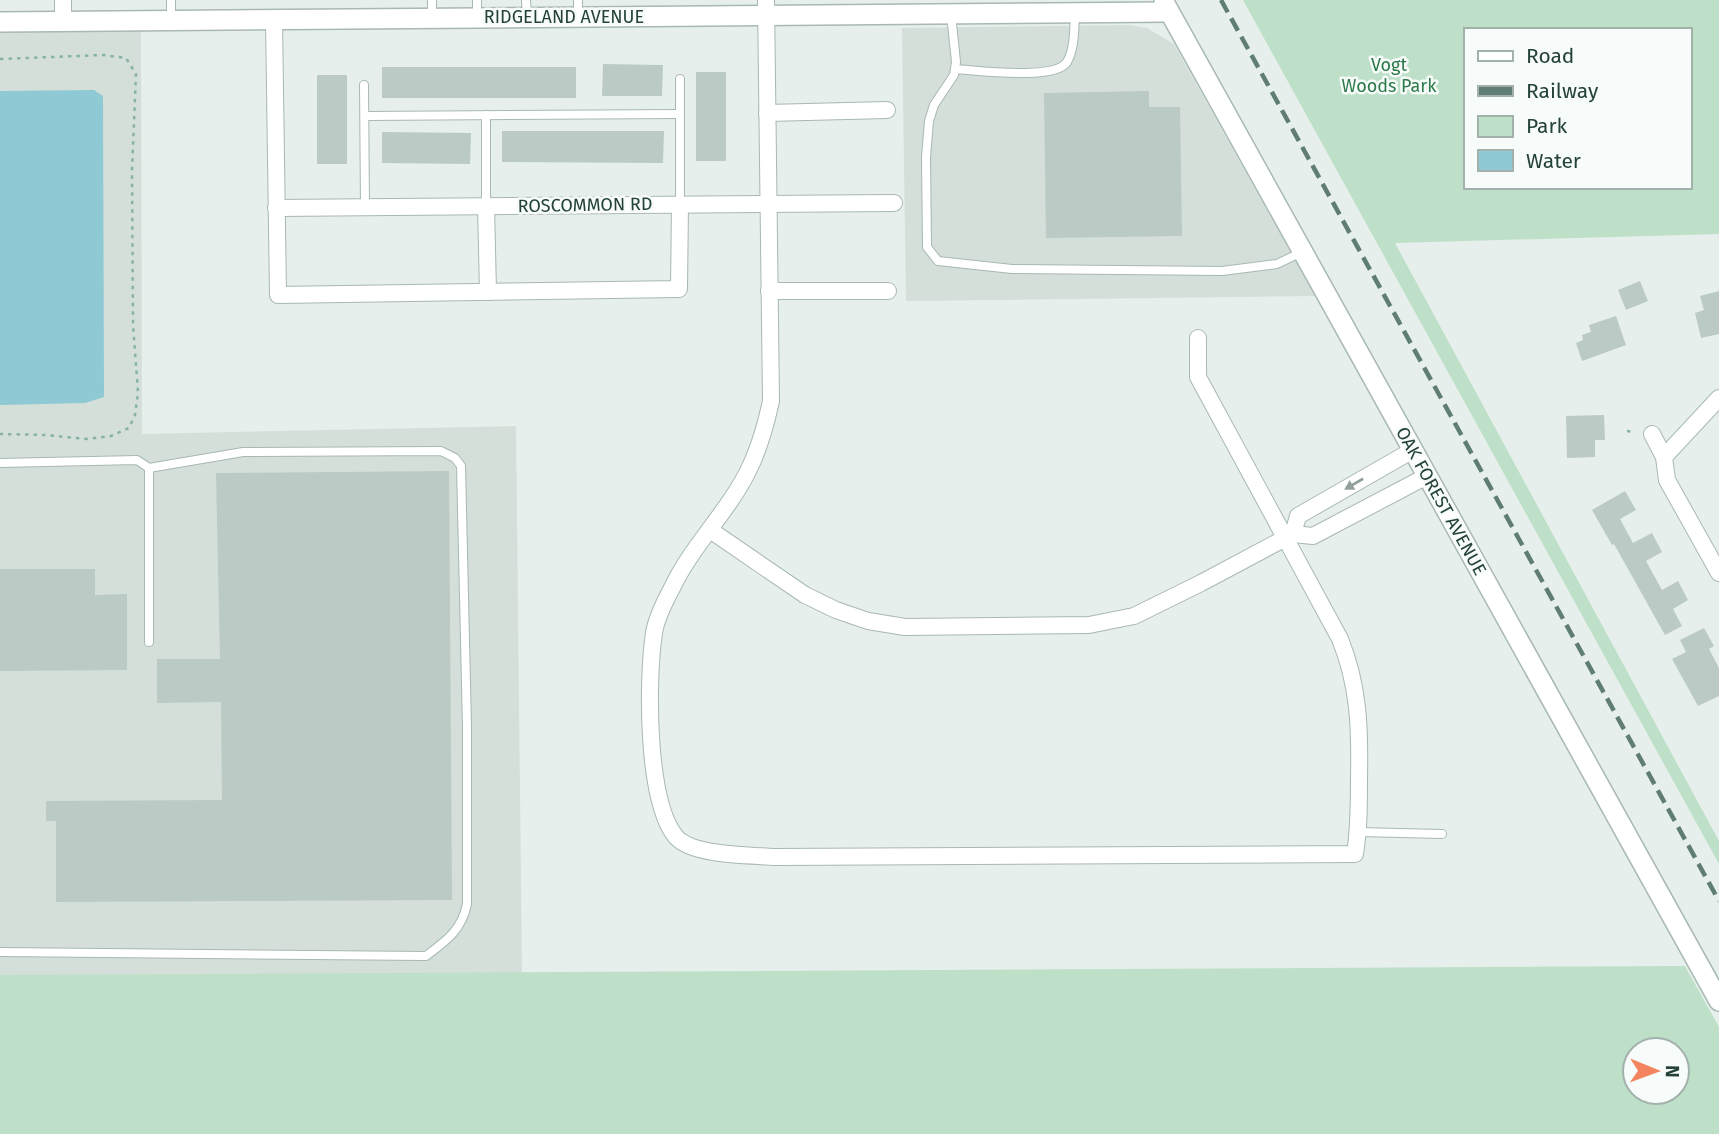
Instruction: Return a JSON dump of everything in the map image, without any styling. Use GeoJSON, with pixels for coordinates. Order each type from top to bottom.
{"type":"FeatureCollection","features":[{"type":"Feature","properties":{"kind":"street"},"geometry":{"type":"LineString","coordinates":[[63,0],[63,22]]}},
{"type":"Feature","properties":{"kind":"street","name":"RIDGELAND AVENUE"},"geometry":{"type":"LineString","coordinates":[[0,22],[274,20],[432,9],[766,8],[951,14],[1075,13],[1166,6]]}},
{"type":"Feature","properties":{"kind":"street","name":"OAK FOREST AVENUE"},"geometry":{"type":"LineString","coordinates":[[1166,6],[1719,1002]]}},
{"type":"Feature","properties":{"kind":"street"},"geometry":{"type":"LineString","coordinates":[[766,8],[771,401],[764,432],[750,469],[672,586],[654,631],[651,687],[653,762],[661,808],[677,838],[707,852],[774,857],[1354,854],[1359,832],[1358,700],[1351,666],[1289,536],[1198,377],[1198,338]]}},
{"type":"Feature","properties":{"kind":"street"},"geometry":{"type":"LineString","coordinates":[[274,20],[278,295],[679,289],[680,204]]}},
{"type":"Feature","properties":{"kind":"street"},"geometry":{"type":"LineString","coordinates":[[767,113],[887,110]]}},
{"type":"Feature","properties":{"kind":"street","name":"ROSCOMMON RD"},"geometry":{"type":"LineString","coordinates":[[276,208],[894,203]]}},
{"type":"Feature","properties":{"kind":"street"},"geometry":{"type":"LineString","coordinates":[[486,206],[488,292]]}},
{"type":"Feature","properties":{"kind":"street"},"geometry":{"type":"LineString","coordinates":[[769,291],[888,290]]}},
{"type":"Feature","properties":{"kind":"street"},"geometry":{"type":"LineString","coordinates":[[1664,457],[1719,398]]}},
{"type":"Feature","properties":{"kind":"street"},"geometry":{"type":"LineString","coordinates":[[1653,434],[1664,457],[1667,480],[1719,573]]}},
{"type":"Feature","properties":{"kind":"street"},"geometry":{"type":"LineString","coordinates":[[1289,536],[1298,516],[1413,450]]}},
{"type":"Feature","properties":{"kind":"street"},"geometry":{"type":"LineString","coordinates":[[710,530],[805,595],[868,621],[905,627],[1089,625],[1133,616],[1289,536],[1313,537],[1427,476]]}},
{"type":"Feature","properties":{"kind":"lane"},"geometry":{"type":"LineString","coordinates":[[171,0],[171,21]]}},
{"type":"Feature","properties":{"kind":"lane"},"geometry":{"type":"LineString","coordinates":[[955,69],[1029,73],[1055,71],[1067,62],[1072,47],[1075,13]]}},
{"type":"Feature","properties":{"kind":"lane"},"geometry":{"type":"LineString","coordinates":[[951,14],[957,53],[954,75],[934,105],[929,121],[926,157],[927,247],[938,261],[1012,269],[1222,271],[1277,264],[1302,251]]}},
{"type":"Feature","properties":{"kind":"lane"},"geometry":{"type":"LineString","coordinates":[[680,79],[680,204]]}},
{"type":"Feature","properties":{"kind":"lane"},"geometry":{"type":"LineString","coordinates":[[364,85],[365,207]]}},
{"type":"Feature","properties":{"kind":"lane"},"geometry":{"type":"LineString","coordinates":[[365,116],[680,114]]}},
{"type":"Feature","properties":{"kind":"lane"},"geometry":{"type":"LineString","coordinates":[[486,115],[486,206]]}},
{"type":"Feature","properties":{"kind":"lane"},"geometry":{"type":"LineString","coordinates":[[0,463],[137,460],[149,468],[243,452],[441,451],[455,458],[461,466],[467,727],[467,904],[464,919],[452,937],[426,956],[0,952]]}},
{"type":"Feature","properties":{"kind":"lane"},"geometry":{"type":"LineString","coordinates":[[149,468],[149,642]]}},
{"type":"Feature","properties":{"kind":"lane"},"geometry":{"type":"LineString","coordinates":[[1359,832],[1442,834]]}},
{"type":"Feature","properties":{"kind":"path"},"geometry":{"type":"LineString","coordinates":[[0,60],[103,55],[126,58],[136,74],[132,185],[133,325],[138,392],[135,415],[129,428],[111,436],[86,439],[0,434]]}},
{"type":"Feature","properties":{"kind":"shaded area"},"geometry":{"type":"Polygon","coordinates":[[[1128,25],[1147,28],[1174,44],[1315,296],[906,301],[902,28],[1128,25]]]}},
{"type":"Feature","properties":{"kind":"shaded area"},"geometry":{"type":"Polygon","coordinates":[[[141,29],[142,434],[516,426],[522,974],[0,976],[0,32],[141,29]]]}},
{"type":"Feature","properties":{"kind":"green space","name":"Vogt Woods Park"},"geometry":{"type":"Polygon","coordinates":[[[1243,0],[1719,0],[1719,234],[1395,243],[1719,841],[1719,864],[1243,0]]]}},
{"type":"Feature","properties":{"kind":"green space"},"geometry":{"type":"Polygon","coordinates":[[[1685,966],[1719,1027],[1719,1134],[0,1134],[0,975],[1685,966]]]}},
{"type":"Feature","properties":{"kind":"water"},"geometry":{"type":"Polygon","coordinates":[[[94,90],[103,96],[104,397],[85,403],[0,405],[0,91],[94,90]]]}},
{"type":"Feature","properties":{"kind":"building"},"geometry":{"type":"Polygon","coordinates":[[[603,64],[663,65],[662,96],[602,96],[603,64]]]}},
{"type":"Feature","properties":{"kind":"building"},"geometry":{"type":"Polygon","coordinates":[[[382,67],[576,67],[576,98],[382,98],[382,67]]]}},
{"type":"Feature","properties":{"kind":"building"},"geometry":{"type":"Polygon","coordinates":[[[696,72],[726,72],[726,161],[696,161],[696,72]]]}},
{"type":"Feature","properties":{"kind":"building"},"geometry":{"type":"Polygon","coordinates":[[[317,75],[347,75],[347,164],[317,164],[317,75]]]}},
{"type":"Feature","properties":{"kind":"building"},"geometry":{"type":"Polygon","coordinates":[[[1149,91],[1149,107],[1180,107],[1182,236],[1046,238],[1044,93],[1149,91]]]}},
{"type":"Feature","properties":{"kind":"building"},"geometry":{"type":"Polygon","coordinates":[[[502,131],[664,131],[663,163],[502,162],[502,131]]]}},
{"type":"Feature","properties":{"kind":"building"},"geometry":{"type":"Polygon","coordinates":[[[382,132],[471,133],[470,164],[382,163],[382,132]]]}},
{"type":"Feature","properties":{"kind":"building"},"geometry":{"type":"Polygon","coordinates":[[[1640,281],[1648,301],[1626,310],[1618,290],[1640,281]]]}},
{"type":"Feature","properties":{"kind":"building"},"geometry":{"type":"Polygon","coordinates":[[[1719,291],[1719,334],[1701,338],[1695,313],[1704,310],[1700,296],[1719,291]]]}},
{"type":"Feature","properties":{"kind":"building"},"geometry":{"type":"Polygon","coordinates":[[[1616,316],[1626,345],[1582,361],[1576,343],[1583,340],[1582,335],[1591,332],[1589,325],[1616,316]]]}},
{"type":"Feature","properties":{"kind":"building"},"geometry":{"type":"Polygon","coordinates":[[[1604,415],[1605,440],[1595,440],[1595,457],[1567,458],[1566,416],[1604,415]]]}},
{"type":"Feature","properties":{"kind":"building"},"geometry":{"type":"Polygon","coordinates":[[[449,471],[452,900],[56,902],[56,821],[46,821],[46,801],[222,800],[221,702],[157,703],[157,659],[220,659],[216,473],[449,471]]]}},
{"type":"Feature","properties":{"kind":"building"},"geometry":{"type":"Polygon","coordinates":[[[1625,491],[1636,510],[1620,519],[1633,543],[1652,533],[1662,552],[1646,561],[1662,590],[1678,581],[1688,600],[1673,609],[1682,626],[1665,635],[1592,510],[1625,491]]]}},
{"type":"Feature","properties":{"kind":"building"},"geometry":{"type":"Polygon","coordinates":[[[0,569],[95,569],[95,595],[127,594],[127,670],[0,671],[0,569]]]}},
{"type":"Feature","properties":{"kind":"building"},"geometry":{"type":"Polygon","coordinates":[[[1704,628],[1714,646],[1709,649],[1719,668],[1719,696],[1698,706],[1672,659],[1686,652],[1680,640],[1704,628]]]}},
{"type":"Feature","properties":{"kind":"railway"},"geometry":{"type":"LineString","coordinates":[[1221,0],[1719,901]]}}]}
